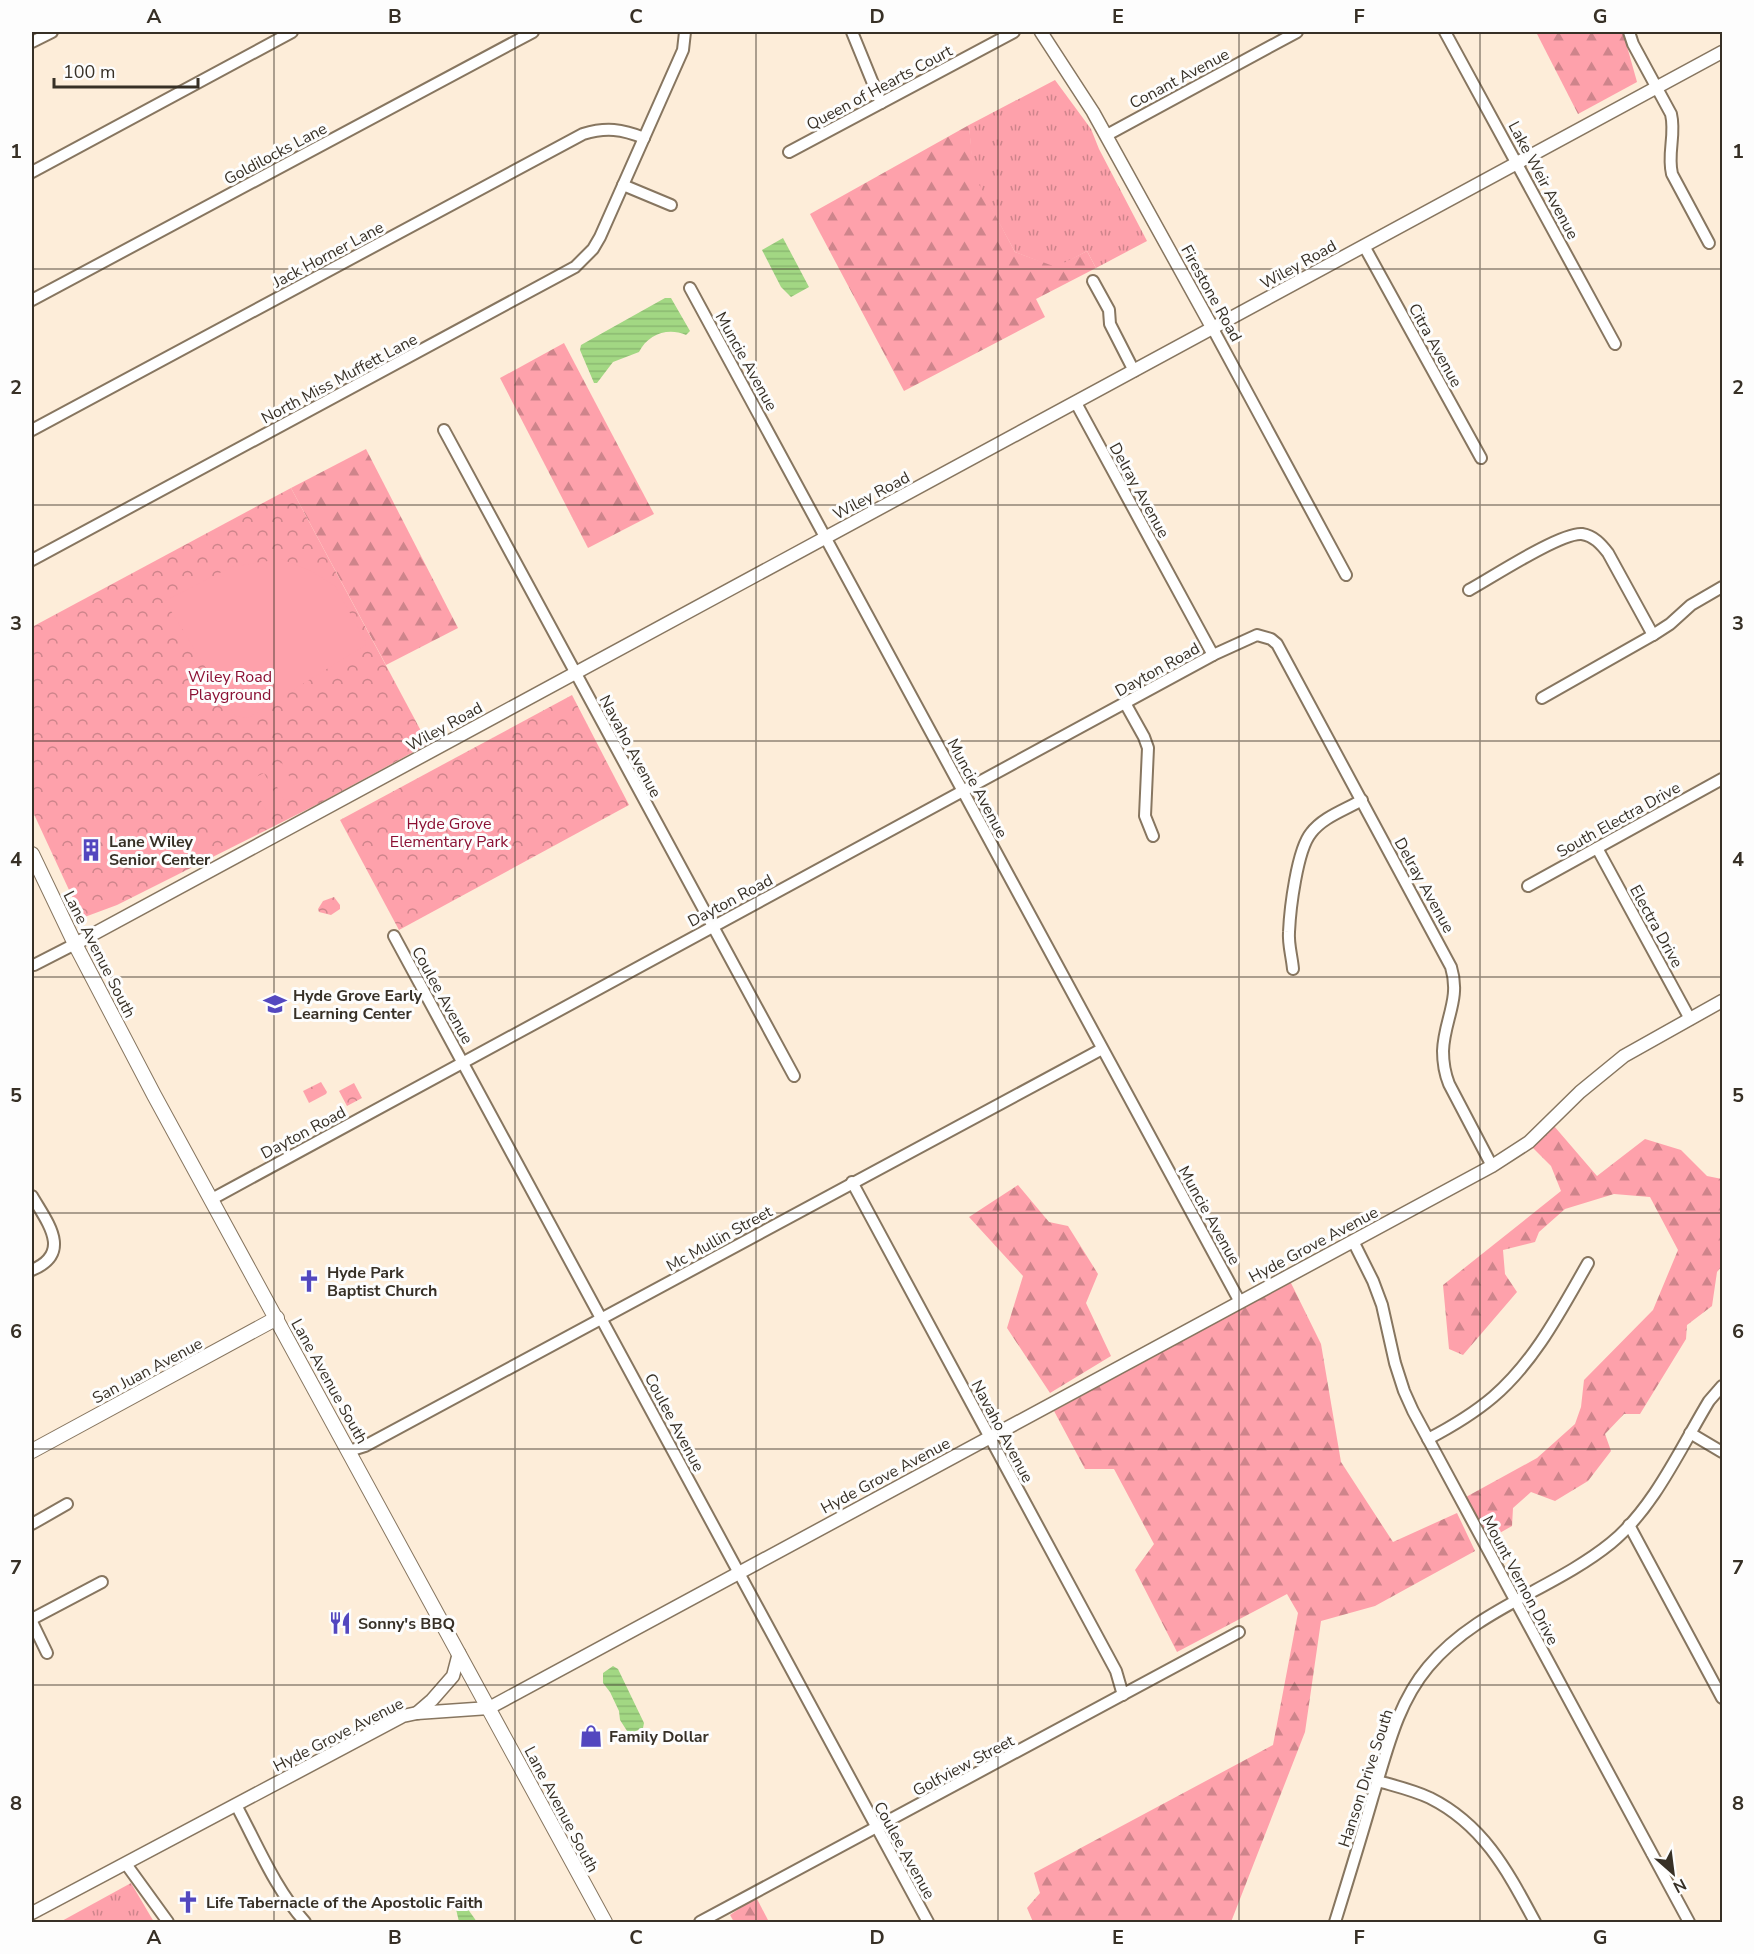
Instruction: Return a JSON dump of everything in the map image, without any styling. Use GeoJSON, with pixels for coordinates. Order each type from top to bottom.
{"type":"FeatureCollection","features":[{"type":"Feature","properties":{"kind":"main road","name":"Lane Avenue South"},"geometry":{"type":"LineString","coordinates":[[32,854],[75,944],[154,1095],[605,1923]]}},
{"type":"Feature","properties":{"kind":"main road","name":"San Juan Avenue"},"geometry":{"type":"LineString","coordinates":[[32,1451],[277,1318]]}},
{"type":"Feature","properties":{"kind":"street"},"geometry":{"type":"LineString","coordinates":[[32,42],[52,32]]}},
{"type":"Feature","properties":{"kind":"street"},"geometry":{"type":"LineString","coordinates":[[32,172],[292,32]]}},
{"type":"Feature","properties":{"kind":"street","name":"Goldilocks Lane"},"geometry":{"type":"LineString","coordinates":[[32,300],[533,32]]}},
{"type":"Feature","properties":{"kind":"street","name":"North Miss Muffett Lane"},"geometry":{"type":"LineString","coordinates":[[32,560],[575,267],[593,249],[600,237],[683,50],[685,32]]}},
{"type":"Feature","properties":{"kind":"street"},"geometry":{"type":"LineString","coordinates":[[852,32],[880,103]]}},
{"type":"Feature","properties":{"kind":"street","name":"Queen of Hearts Court"},"geometry":{"type":"LineString","coordinates":[[789,152],[1014,32]]}},
{"type":"Feature","properties":{"kind":"street","name":"Firestone Road"},"geometry":{"type":"LineString","coordinates":[[1041,32],[1107,135],[1346,574]]}},
{"type":"Feature","properties":{"kind":"street","name":"Conant Avenue"},"geometry":{"type":"LineString","coordinates":[[1107,135],[1297,32]]}},
{"type":"Feature","properties":{"kind":"street","name":"Lake Weir Avenue"},"geometry":{"type":"LineString","coordinates":[[1445,32],[1616,344]]}},
{"type":"Feature","properties":{"kind":"street"},"geometry":{"type":"LineString","coordinates":[[1629,32],[1633,44],[1671,114],[1674,125],[1670,153],[1672,174],[1709,243]]}},
{"type":"Feature","properties":{"kind":"street","name":"Wiley Road"},"geometry":{"type":"LineString","coordinates":[[34,965],[1722,52]]}},
{"type":"Feature","properties":{"kind":"street","name":"Jack Horner Lane"},"geometry":{"type":"LineString","coordinates":[[32,430],[583,134],[610,128],[627,131],[644,138]]}},
{"type":"Feature","properties":{"kind":"street"},"geometry":{"type":"LineString","coordinates":[[623,185],[671,205]]}},
{"type":"Feature","properties":{"kind":"street","name":"Citra Avenue"},"geometry":{"type":"LineString","coordinates":[[1364,246],[1481,458]]}},
{"type":"Feature","properties":{"kind":"street"},"geometry":{"type":"LineString","coordinates":[[1093,281],[1109,310],[1110,324],[1134,371]]}},
{"type":"Feature","properties":{"kind":"street","name":"Muncie Avenue"},"geometry":{"type":"LineString","coordinates":[[690,288],[1240,1302]]}},
{"type":"Feature","properties":{"kind":"street","name":"Delray Avenue"},"geometry":{"type":"LineString","coordinates":[[1076,403],[1213,655]]}},
{"type":"Feature","properties":{"kind":"street","name":"Navaho Avenue"},"geometry":{"type":"LineString","coordinates":[[444,430],[794,1076]]}},
{"type":"Feature","properties":{"kind":"street"},"geometry":{"type":"LineString","coordinates":[[1469,590],[1563,537],[1583,534],[1600,543],[1608,553],[1653,635]]}},
{"type":"Feature","properties":{"kind":"street"},"geometry":{"type":"LineString","coordinates":[[1542,698],[1653,635],[1670,624],[1691,605],[1722,587]]}},
{"type":"Feature","properties":{"kind":"street","name":"Delray Avenue"},"geometry":{"type":"LineString","coordinates":[[1265,636],[1277,644],[1451,967],[1456,988],[1443,1050],[1446,1075],[1492,1166]]}},
{"type":"Feature","properties":{"kind":"street","name":"Dayton Road"},"geometry":{"type":"LineString","coordinates":[[212,1199],[1213,655],[1249,637],[1265,636]]}},
{"type":"Feature","properties":{"kind":"street"},"geometry":{"type":"LineString","coordinates":[[1125,703],[1148,748],[1145,816],[1153,837]]}},
{"type":"Feature","properties":{"kind":"street","name":"South Electra Drive"},"geometry":{"type":"LineString","coordinates":[[1528,886],[1722,779]]}},
{"type":"Feature","properties":{"kind":"street"},"geometry":{"type":"LineString","coordinates":[[1293,969],[1288,934],[1303,845],[1320,823],[1362,800]]}},
{"type":"Feature","properties":{"kind":"street","name":"Electra Drive"},"geometry":{"type":"LineString","coordinates":[[1597,848],[1690,1019]]}},
{"type":"Feature","properties":{"kind":"street","name":"Coulee Avenue"},"geometry":{"type":"LineString","coordinates":[[394,936],[928,1923]]}},
{"type":"Feature","properties":{"kind":"street","name":"Hyde Grove Avenue"},"geometry":{"type":"LineString","coordinates":[[32,1913],[403,1716],[489,1708],[740,1573],[1492,1166],[1529,1142],[1599,1074],[1650,1041],[1722,1001]]}},
{"type":"Feature","properties":{"kind":"street","name":"Mc Mullin Street"},"geometry":{"type":"LineString","coordinates":[[350,1452],[1102,1049]]}},
{"type":"Feature","properties":{"kind":"street","name":"Navaho Avenue"},"geometry":{"type":"LineString","coordinates":[[852,1182],[1116,1671],[1123,1695]]}},
{"type":"Feature","properties":{"kind":"street"},"geometry":{"type":"LineString","coordinates":[[32,1196],[52,1231],[55,1241],[48,1260],[32,1270]]}},
{"type":"Feature","properties":{"kind":"street","name":"Mount Vernon Drive"},"geometry":{"type":"LineString","coordinates":[[1353,1242],[1373,1281],[1382,1305],[1404,1391],[1689,1923]]}},
{"type":"Feature","properties":{"kind":"street"},"geometry":{"type":"LineString","coordinates":[[1428,1439],[1474,1412],[1516,1375],[1548,1331],[1588,1263]]}},
{"type":"Feature","properties":{"kind":"street","name":"Hanson Drive South"},"geometry":{"type":"LineString","coordinates":[[1335,1923],[1396,1721],[1427,1668],[1464,1632],[1484,1618],[1576,1569],[1613,1541],[1629,1525],[1659,1485],[1708,1401],[1722,1386]]}},
{"type":"Feature","properties":{"kind":"street"},"geometry":{"type":"LineString","coordinates":[[1690,1433],[1722,1452]]}},
{"type":"Feature","properties":{"kind":"street"},"geometry":{"type":"LineString","coordinates":[[32,1524],[67,1504]]}},
{"type":"Feature","properties":{"kind":"street"},"geometry":{"type":"LineString","coordinates":[[1629,1525],[1722,1698]]}},
{"type":"Feature","properties":{"kind":"street"},"geometry":{"type":"LineString","coordinates":[[47,1653],[32,1621],[102,1582]]}},
{"type":"Feature","properties":{"kind":"street","name":"Golfview Street"},"geometry":{"type":"LineString","coordinates":[[700,1923],[1239,1632]]}},
{"type":"Feature","properties":{"kind":"street"},"geometry":{"type":"LineString","coordinates":[[417,1713],[453,1676],[459,1653]]}},
{"type":"Feature","properties":{"kind":"street"},"geometry":{"type":"LineString","coordinates":[[1378,1781],[1431,1799],[1473,1828],[1499,1858],[1535,1923]]}},
{"type":"Feature","properties":{"kind":"street"},"geometry":{"type":"LineString","coordinates":[[236,1805],[278,1884],[305,1923]]}},
{"type":"Feature","properties":{"kind":"street"},"geometry":{"type":"LineString","coordinates":[[126,1864],[168,1923]]}},
{"type":"Feature","properties":{"kind":"green space"},"geometry":{"type":"Polygon","coordinates":[[[1536,32],[1623,32],[1637,82],[1578,114],[1536,32]]]}},
{"type":"Feature","properties":{"kind":"green space"},"geometry":{"type":"Polygon","coordinates":[[[1055,80],[1091,129],[1147,241],[1096,268],[1087,251],[1056,268],[1015,252],[973,175],[969,125],[1055,80]]]}},
{"type":"Feature","properties":{"kind":"green space"},"geometry":{"type":"Polygon","coordinates":[[[969,125],[974,175],[1015,252],[1056,267],[1087,251],[1096,268],[1036,299],[1045,317],[904,391],[810,214],[969,125]]]}},
{"type":"Feature","properties":{"kind":"green space"},"geometry":{"type":"Polygon","coordinates":[[[564,343],[654,514],[588,548],[500,378],[564,343]]]}},
{"type":"Feature","properties":{"kind":"green space"},"geometry":{"type":"Polygon","coordinates":[[[366,449],[458,628],[386,665],[291,488],[366,449]]]}},
{"type":"Feature","properties":{"kind":"green space","name":"Wiley Road Playground"},"geometry":{"type":"Polygon","coordinates":[[[291,488],[428,744],[318,804],[117,905],[82,918],[32,810],[32,627],[291,488]]]}},
{"type":"Feature","properties":{"kind":"green space"},"geometry":{"type":"Polygon","coordinates":[[[281,559],[311,571],[335,586],[367,644],[248,718],[235,716],[165,601],[231,567],[281,559]]]}},
{"type":"Feature","properties":{"kind":"green space","name":"Hyde Grove Elementary Park"},"geometry":{"type":"Polygon","coordinates":[[[572,695],[629,805],[399,930],[340,820],[572,695]]]}},
{"type":"Feature","properties":{"kind":"green space"},"geometry":{"type":"Polygon","coordinates":[[[282,763],[298,793],[284,800],[268,770],[282,763]]]}},
{"type":"Feature","properties":{"kind":"green space"},"geometry":{"type":"Polygon","coordinates":[[[264,773],[280,803],[266,810],[250,780],[264,773]]]}},
{"type":"Feature","properties":{"kind":"green space"},"geometry":{"type":"Polygon","coordinates":[[[334,897],[340,909],[331,915],[319,912],[318,909],[323,901],[334,897]]]}},
{"type":"Feature","properties":{"kind":"green space"},"geometry":{"type":"Polygon","coordinates":[[[321,1082],[326,1094],[309,1103],[303,1091],[321,1082]]]}},
{"type":"Feature","properties":{"kind":"green space"},"geometry":{"type":"Polygon","coordinates":[[[354,1083],[362,1098],[347,1106],[339,1091],[354,1083]]]}},
{"type":"Feature","properties":{"kind":"green space"},"geometry":{"type":"Polygon","coordinates":[[[1554,1126],[1597,1176],[1645,1139],[1681,1150],[1707,1176],[1722,1179],[1722,1266],[1717,1272],[1712,1306],[1687,1325],[1686,1339],[1640,1414],[1624,1414],[1605,1434],[1611,1451],[1588,1481],[1555,1501],[1531,1492],[1513,1508],[1512,1526],[1489,1539],[1466,1497],[1537,1458],[1575,1424],[1581,1407],[1584,1380],[1653,1310],[1678,1250],[1650,1197],[1614,1194],[1565,1209],[1539,1232],[1535,1242],[1503,1250],[1505,1274],[1517,1292],[1463,1355],[1449,1349],[1443,1285],[1561,1191],[1551,1166],[1532,1147],[1554,1126]]]}},
{"type":"Feature","properties":{"kind":"green space"},"geometry":{"type":"Polygon","coordinates":[[[1018,1185],[1049,1222],[1068,1226],[1098,1274],[1086,1303],[1111,1356],[1050,1393],[1007,1328],[1023,1276],[969,1217],[1018,1185]]]}},
{"type":"Feature","properties":{"kind":"green space"},"geometry":{"type":"Polygon","coordinates":[[[1290,1281],[1321,1344],[1341,1462],[1393,1542],[1457,1513],[1475,1551],[1375,1606],[1321,1621],[1305,1732],[1231,1922],[1033,1922],[1027,1908],[1040,1893],[1034,1873],[1273,1745],[1298,1613],[1287,1594],[1177,1652],[1135,1570],[1154,1544],[1114,1469],[1085,1469],[1054,1411],[1290,1281]]]}},
{"type":"Feature","properties":{"kind":"green space"},"geometry":{"type":"Polygon","coordinates":[[[131,1883],[154,1922],[60,1922],[131,1883]]]}},
{"type":"Feature","properties":{"kind":"green space"},"geometry":{"type":"Polygon","coordinates":[[[756,1897],[769,1922],[734,1922],[730,1915],[756,1897]]]}},
{"type":"Feature","properties":{"kind":"shaded area"},"geometry":{"type":"Polygon","coordinates":[[[783,238],[809,287],[791,297],[781,287],[762,250],[783,238]]]}},
{"type":"Feature","properties":{"kind":"shaded area"},"geometry":{"type":"Polygon","coordinates":[[[665,298],[671,298],[690,331],[686,335],[666,332],[653,337],[639,352],[613,362],[597,383],[594,383],[580,350],[581,345],[665,298]]]}},
{"type":"Feature","properties":{"kind":"shaded area"},"geometry":{"type":"Polygon","coordinates":[[[613,1666],[618,1669],[644,1723],[643,1728],[629,1734],[620,1720],[619,1711],[610,1692],[603,1683],[603,1673],[613,1666]]]}},
{"type":"Feature","properties":{"kind":"shaded area"},"geometry":{"type":"Polygon","coordinates":[[[460,1905],[465,1905],[477,1922],[459,1922],[456,1909],[460,1905]]]}},
{"type":"Feature","properties":{"kind":"place","name":"Lane Wiley Senior Center"},"geometry":{"type":"Point","coordinates":[91,850]}},
{"type":"Feature","properties":{"kind":"place","name":"Hyde Grove Early Learning Center"},"geometry":{"type":"Point","coordinates":[275,1004]}},
{"type":"Feature","properties":{"kind":"place","name":"Hyde Park Baptist Church"},"geometry":{"type":"Point","coordinates":[309,1281]}},
{"type":"Feature","properties":{"kind":"place","name":"Sonny's BBQ"},"geometry":{"type":"Point","coordinates":[340,1623]}},
{"type":"Feature","properties":{"kind":"place","name":"Family Dollar"},"geometry":{"type":"Point","coordinates":[591,1736]}},
{"type":"Feature","properties":{"kind":"place","name":"Life Tabernacle of the Apostolic Faith"},"geometry":{"type":"Point","coordinates":[188,1902]}}]}
